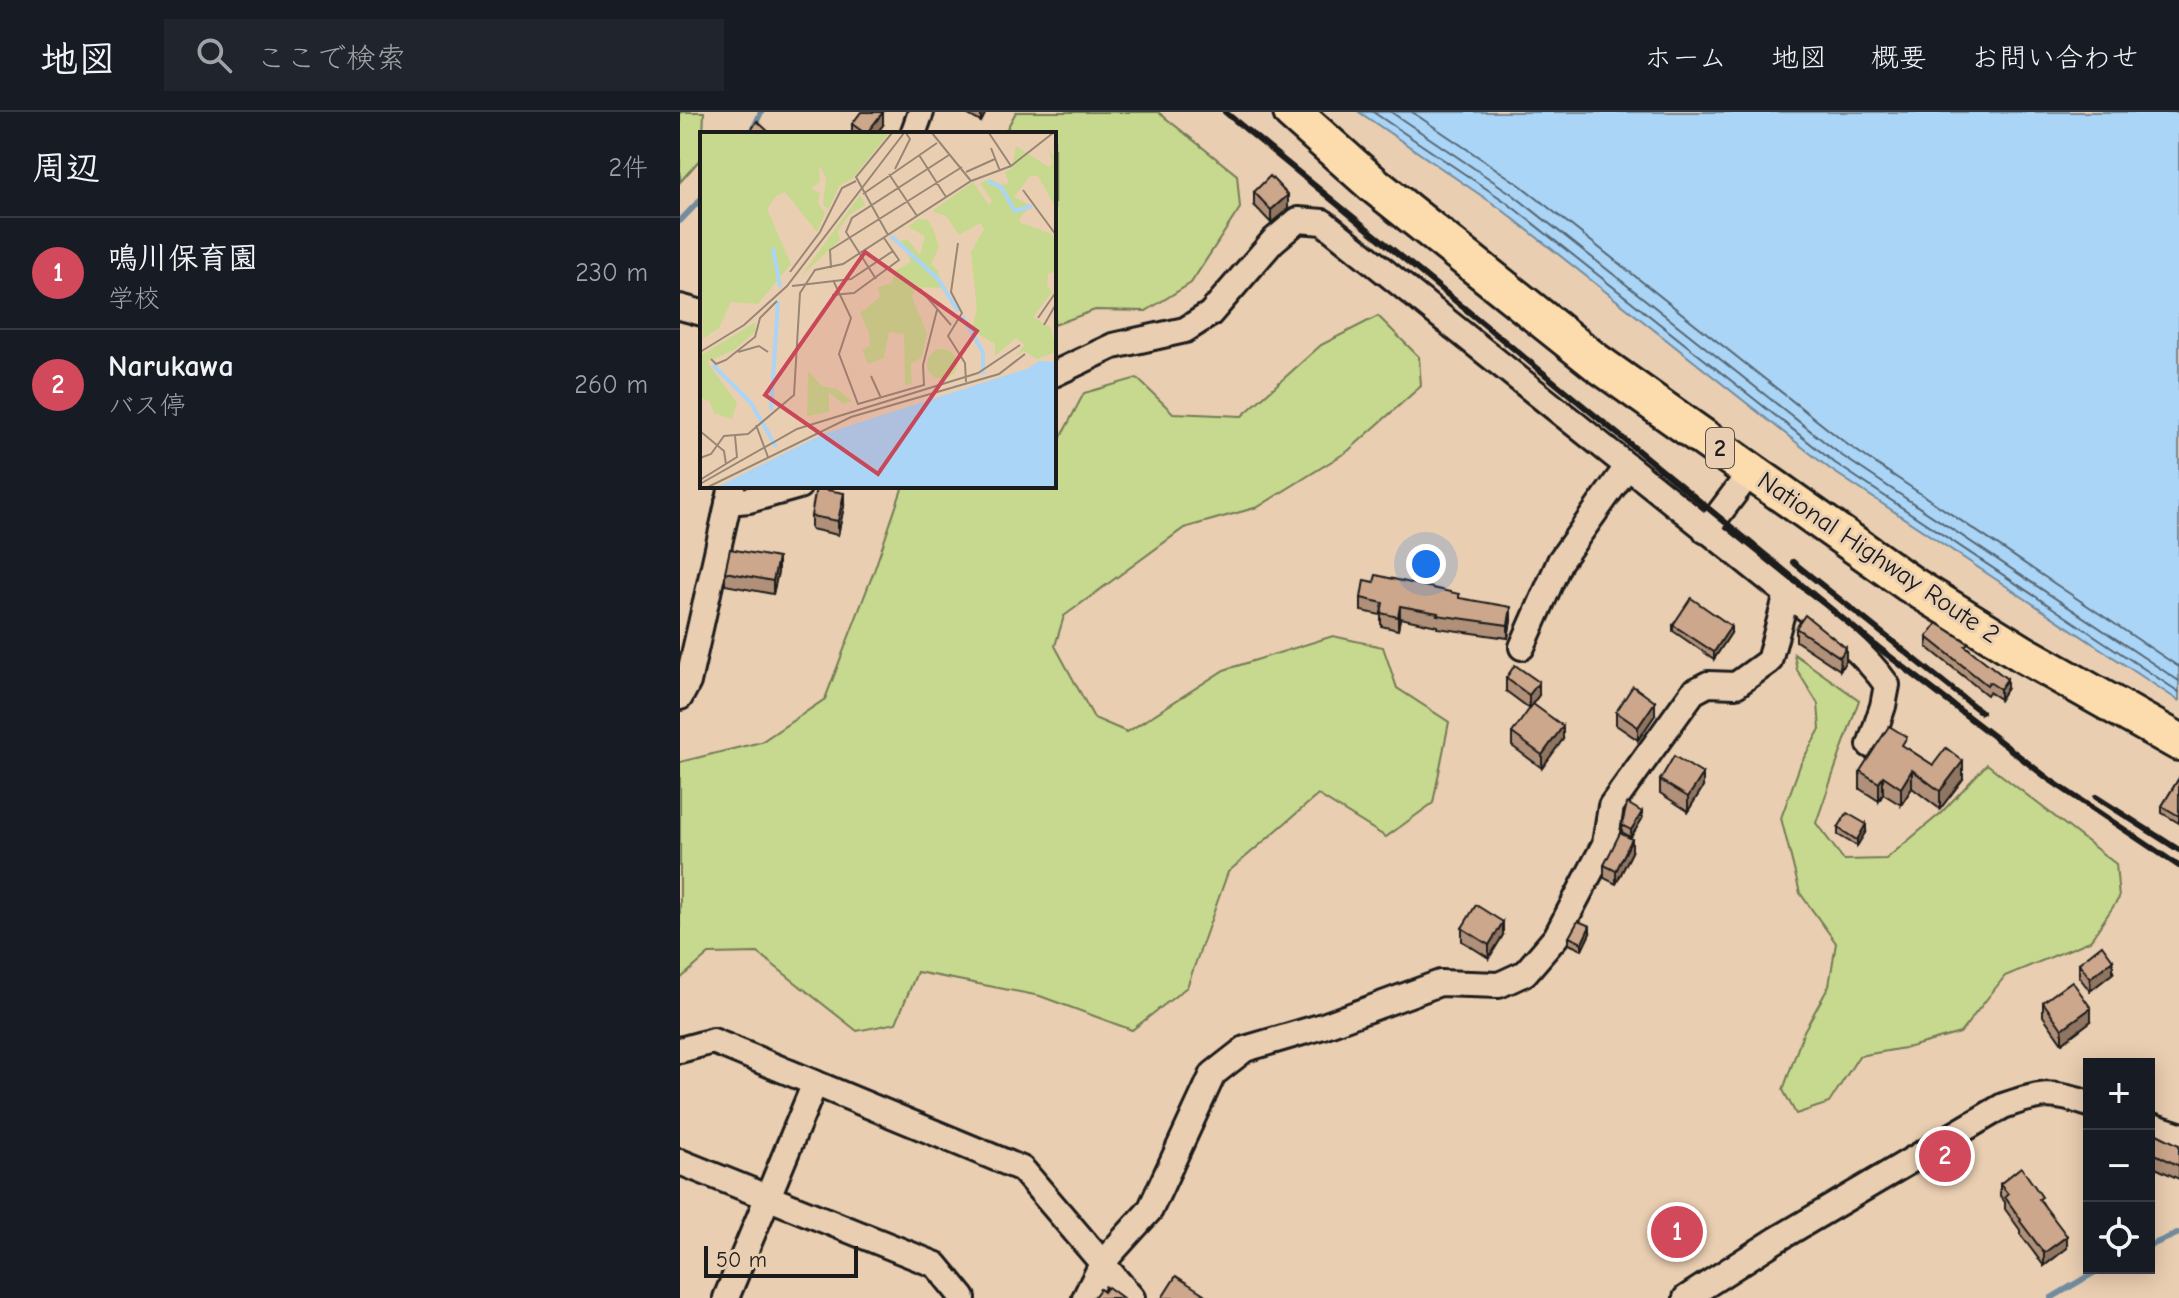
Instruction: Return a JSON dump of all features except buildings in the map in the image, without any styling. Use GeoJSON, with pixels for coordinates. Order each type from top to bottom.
{"type":"FeatureCollection","features":[{"type":"Feature","properties":{"kind":"highway","name":"National Highway Route 2"},"geometry":{"type":"LineString","coordinates":[[1292,112],[1373,184],[1596,362],[1910,584],[2025,655],[2179,742]]}},
{"type":"Feature","properties":{"kind":"street"},"geometry":{"type":"LineString","coordinates":[[914,132],[921,112]]}},
{"type":"Feature","properties":{"kind":"street"},"geometry":{"type":"LineString","coordinates":[[1056,373],[1113,346],[1185,330],[1210,314],[1273,241],[1298,220],[1323,222],[1839,635],[1877,671],[1887,685],[1870,745]]}},
{"type":"Feature","properties":{"kind":"street"},"geometry":{"type":"LineString","coordinates":[[680,307],[700,312]]}},
{"type":"Feature","properties":{"kind":"street"},"geometry":{"type":"LineString","coordinates":[[1522,647],[1560,561],[1627,467]]}},
{"type":"Feature","properties":{"kind":"street"},"geometry":{"type":"LineString","coordinates":[[1706,531],[1752,470]]}},
{"type":"Feature","properties":{"kind":"street"},"geometry":{"type":"LineString","coordinates":[[680,697],[688,682],[730,494],[749,500],[792,488]]}},
{"type":"Feature","properties":{"kind":"street"},"geometry":{"type":"LineString","coordinates":[[1085,1298],[1103,1262],[1150,1210],[1213,1074],[1245,1049],[1323,1026],[1440,983],[1499,985],[1525,973],[1556,937],[1605,844],[1611,806],[1693,692],[1708,684],[1736,685],[1769,661],[1787,594]]}},
{"type":"Feature","properties":{"kind":"street"},"geometry":{"type":"LineString","coordinates":[[680,1050],[713,1041],[1022,1169],[1132,1298]]}},
{"type":"Feature","properties":{"kind":"street"},"geometry":{"type":"LineString","coordinates":[[726,1298],[815,1083]]}},
{"type":"Feature","properties":{"kind":"street"},"geometry":{"type":"LineString","coordinates":[[1686,1298],[1776,1240],[2003,1106],[2037,1094],[2083,1102]]}},
{"type":"Feature","properties":{"kind":"street"},"geometry":{"type":"LineString","coordinates":[[2155,1127],[2179,1135]]}},
{"type":"Feature","properties":{"kind":"street"},"geometry":{"type":"LineString","coordinates":[[680,1162],[936,1265],[963,1298]]}},
{"type":"Feature","properties":{"kind":"green space"},"geometry":{"type":"Polygon","coordinates":[[[680,112],[704,112],[700,159],[680,182],[680,112]]]}},
{"type":"Feature","properties":{"kind":"green space"},"geometry":{"type":"Polygon","coordinates":[[[1016,112],[1158,112],[1237,175],[1240,208],[1191,283],[1146,311],[1095,310],[1056,324],[1056,132],[1005,132],[1016,112]]]}},
{"type":"Feature","properties":{"kind":"green space"},"geometry":{"type":"Polygon","coordinates":[[[1378,316],[1419,357],[1421,386],[1348,451],[1258,507],[1184,528],[1064,616],[1055,646],[1094,718],[1127,732],[1224,670],[1333,636],[1383,647],[1397,688],[1449,722],[1433,803],[1386,837],[1318,795],[1228,872],[1187,987],[1132,1030],[1040,996],[917,972],[896,1023],[857,1031],[758,953],[709,954],[680,979],[680,762],[761,742],[825,699],[902,488],[1056,488],[1056,441],[1060,439],[1084,393],[1137,378],[1173,413],[1242,416],[1321,345],[1378,316]]]}},
{"type":"Feature","properties":{"kind":"green space"},"geometry":{"type":"Polygon","coordinates":[[[1794,654],[1859,700],[1816,823],[1844,860],[1886,859],[1941,813],[1987,764],[2116,864],[2119,898],[2090,941],[2005,976],[1960,1033],[1910,1047],[1859,1056],[1829,1103],[1796,1114],[1783,1090],[1804,1031],[1829,986],[1836,943],[1800,893],[1781,818],[1801,763],[1820,729],[1818,704],[1797,670],[1794,654]]]}},
{"type":"Feature","properties":{"kind":"water"},"geometry":{"type":"Polygon","coordinates":[[[1359,112],[2179,112],[2179,701],[1830,469],[1501,209],[1359,112]]]}},
{"type":"Feature","properties":{"kind":"waterway"},"geometry":{"type":"LineString","coordinates":[[752,132],[761,112]]}},
{"type":"Feature","properties":{"kind":"waterway"},"geometry":{"type":"LineString","coordinates":[[680,221],[700,200]]}},
{"type":"Feature","properties":{"kind":"waterway"},"geometry":{"type":"LineString","coordinates":[[2155,1243],[2179,1233]]}},
{"type":"Feature","properties":{"kind":"waterway"},"geometry":{"type":"LineString","coordinates":[[2051,1298],[2092,1274]]}},
{"type":"Feature","properties":{"kind":"railway"},"geometry":{"type":"LineString","coordinates":[[1225,112],[1875,645],[2050,780],[2179,866]]}},
{"type":"Feature","properties":{"kind":"railway"},"geometry":{"type":"LineString","coordinates":[[1793,562],[1981,712]]}},
{"type":"Feature","properties":{"kind":"railway"},"geometry":{"type":"LineString","coordinates":[[2096,797],[2179,850]]}},
{"type":"Feature","properties":{"kind":"place","name":"Narukawa"},"geometry":{"type":"Point","coordinates":[1945,1156]}},
{"type":"Feature","properties":{"kind":"place","name":"鳴川保育園"},"geometry":{"type":"Point","coordinates":[1677,1232]}}]}
